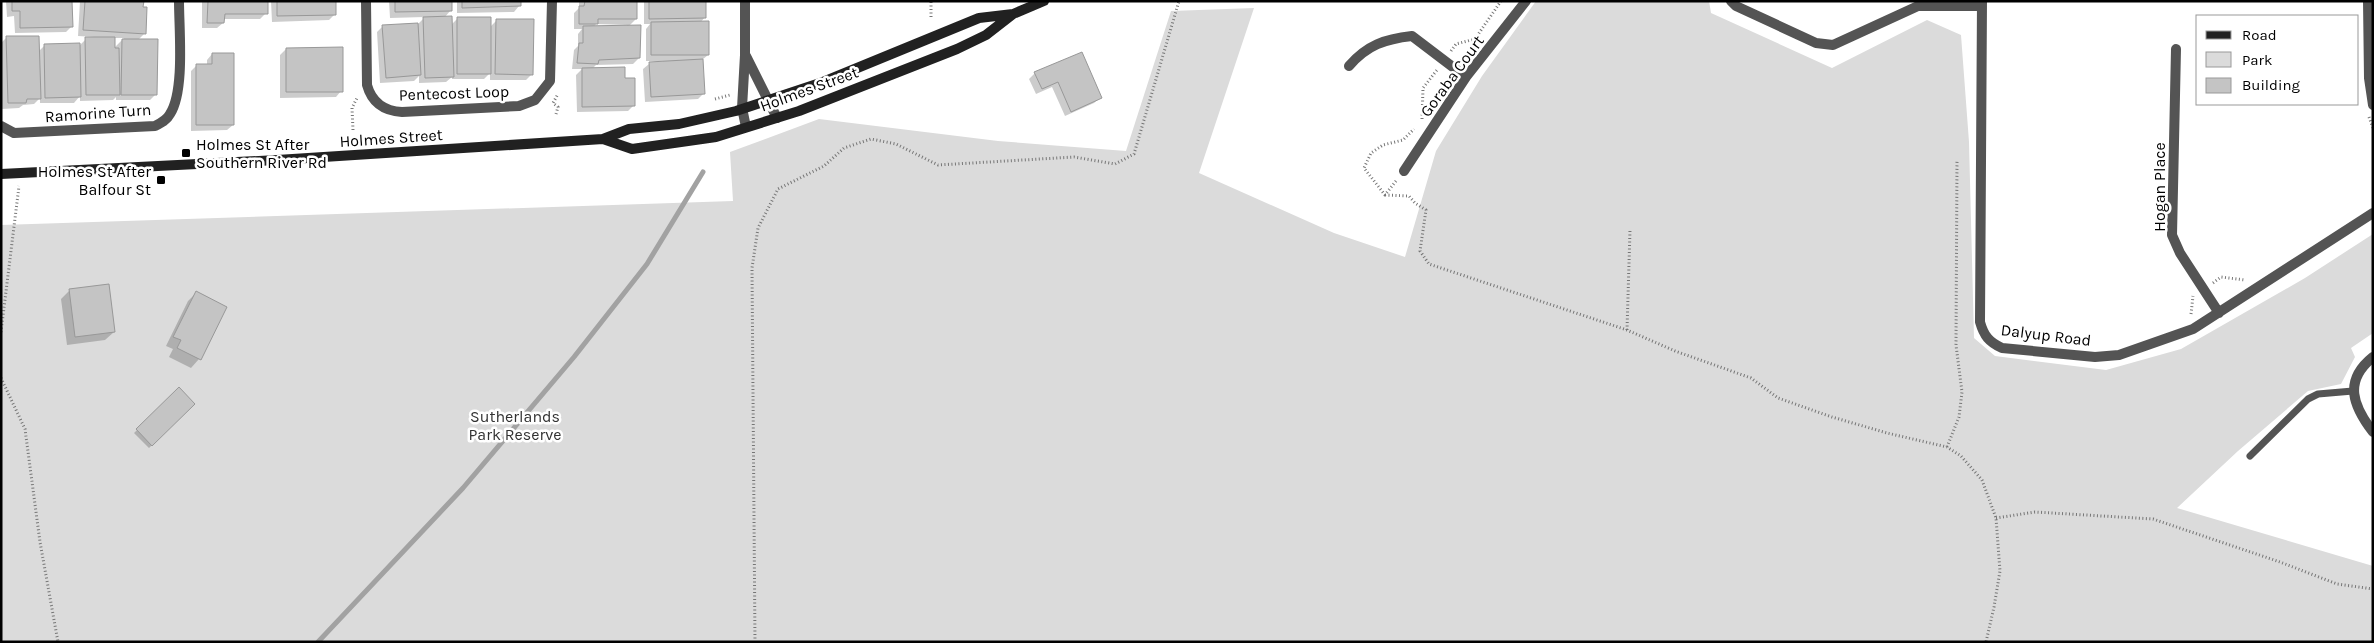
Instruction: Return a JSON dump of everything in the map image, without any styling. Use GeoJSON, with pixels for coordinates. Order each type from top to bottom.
{"type":"FeatureCollection","features":[{"type":"Feature","properties":{"kind":"main road","name":"Holmes Street"},"geometry":{"type":"LineString","coordinates":[[603,140],[632,149],[716,137],[777,118],[957,49],[986,35],[1013,14],[1044,1]]}},
{"type":"Feature","properties":{"kind":"main road","name":"Holmes Street"},"geometry":{"type":"LineString","coordinates":[[1,174],[278,160],[603,140],[629,129],[679,124],[769,100],[823,82],[979,18],[1013,14]]}},
{"type":"Feature","properties":{"kind":"street","name":"Ramorine Turn"},"geometry":{"type":"LineString","coordinates":[[1,126],[14,133],[155,126],[163,122],[175,106],[179,85],[179,1]]}},
{"type":"Feature","properties":{"kind":"street","name":"Pentecost Loop"},"geometry":{"type":"LineString","coordinates":[[366,1],[366,85],[370,96],[384,108],[402,112],[519,106],[535,100],[546,88],[551,76],[552,1]]}},
{"type":"Feature","properties":{"kind":"street"},"geometry":{"type":"LineString","coordinates":[[745,1],[745,55],[742,108],[746,127]]}},
{"type":"Feature","properties":{"kind":"street","name":"Goraba Court"},"geometry":{"type":"LineString","coordinates":[[1404,171],[1466,77],[1526,1]]}},
{"type":"Feature","properties":{"kind":"street"},"geometry":{"type":"LineString","coordinates":[[1731,1],[1736,6],[1816,43],[1833,45],[1918,6],[1982,4]]}},
{"type":"Feature","properties":{"kind":"street"},"geometry":{"type":"LineString","coordinates":[[2368,1],[2369,78],[2373,105]]}},
{"type":"Feature","properties":{"kind":"street","name":"Dalyup Road"},"geometry":{"type":"LineString","coordinates":[[1982,4],[1980,322],[1983,334],[1991,343],[2002,348],[2095,357],[2119,355],[2193,329],[2373,213]]}},
{"type":"Feature","properties":{"kind":"street"},"geometry":{"type":"LineString","coordinates":[[1348,66],[1374,44],[1388,39],[1412,36],[1466,77]]}},
{"type":"Feature","properties":{"kind":"street","name":"Hogan Place"},"geometry":{"type":"LineString","coordinates":[[2176,49],[2172,235],[2180,253],[2219,313]]}},
{"type":"Feature","properties":{"kind":"street"},"geometry":{"type":"LineString","coordinates":[[745,55],[777,118]]}},
{"type":"Feature","properties":{"kind":"street"},"geometry":{"type":"LineString","coordinates":[[2373,357],[2359,371],[2354,392],[2357,408],[2373,432]]}},
{"type":"Feature","properties":{"kind":"lane"},"geometry":{"type":"LineString","coordinates":[[2250,456],[2308,399],[2318,394],[2354,392]]}},
{"type":"Feature","properties":{"kind":"path"},"geometry":{"type":"LineString","coordinates":[[931,1],[931,17]]}},
{"type":"Feature","properties":{"kind":"path"},"geometry":{"type":"LineString","coordinates":[[755,642],[752,268],[758,228],[778,189],[824,166],[844,148],[871,139],[896,144],[938,165],[1074,157],[1115,164],[1134,154],[1179,1]]}},
{"type":"Feature","properties":{"kind":"path"},"geometry":{"type":"LineString","coordinates":[[1422,122],[1423,88],[1456,44],[1475,39],[1501,1]]}},
{"type":"Feature","properties":{"kind":"path"},"geometry":{"type":"LineString","coordinates":[[353,130],[352,108],[357,98]]}},
{"type":"Feature","properties":{"kind":"path"},"geometry":{"type":"LineString","coordinates":[[553,103],[558,107],[556,114]]}},
{"type":"Feature","properties":{"kind":"path"},"geometry":{"type":"LineString","coordinates":[[1416,128],[1403,140],[1383,145],[1371,153],[1364,168],[1385,195],[1409,196],[1414,203],[1426,210],[1422,225],[1420,251],[1429,264],[1627,330],[1675,351],[1751,378],[1778,398],[1868,428],[1947,447],[1961,456],[1982,480],[1996,518],[2000,570],[1986,642]]}},
{"type":"Feature","properties":{"kind":"path"},"geometry":{"type":"LineString","coordinates":[[1947,447],[1959,417],[1962,392],[1956,345],[1957,160]]}},
{"type":"Feature","properties":{"kind":"path"},"geometry":{"type":"LineString","coordinates":[[1385,195],[1404,171]]}},
{"type":"Feature","properties":{"kind":"path"},"geometry":{"type":"LineString","coordinates":[[1,332],[21,173]]}},
{"type":"Feature","properties":{"kind":"path"},"geometry":{"type":"LineString","coordinates":[[1627,330],[1630,230]]}},
{"type":"Feature","properties":{"kind":"path"},"geometry":{"type":"LineString","coordinates":[[2190,317],[2193,296],[2220,278],[2254,280]]}},
{"type":"Feature","properties":{"kind":"path"},"geometry":{"type":"LineString","coordinates":[[1,378],[25,429],[40,542],[58,642]]}},
{"type":"Feature","properties":{"kind":"path"},"geometry":{"type":"LineString","coordinates":[[1996,518],[2035,512],[2153,519],[2280,562],[2337,584],[2373,589]]}},
{"type":"Feature","properties":{"kind":"green space","name":"Sutherlands Park Reserve"},"geometry":{"type":"Polygon","coordinates":[[[1536,1],[1709,1],[1711,13],[1832,68],[1927,20],[1961,35],[1969,142],[1974,338],[1995,356],[2106,370],[2181,349],[2305,278],[2373,234],[2373,333],[2351,348],[2355,357],[2341,384],[2308,391],[2238,451],[2177,508],[2373,566],[2373,642],[1,642],[1,225],[733,201],[730,152],[819,119],[998,141],[1126,151],[1171,11],[1254,8],[1199,173],[1334,233],[1405,257],[1436,151],[1482,76],[1536,1]]]}},
{"type":"Feature","properties":{"kind":"building"},"geometry":{"type":"Polygon","coordinates":[[[12,1],[72,1],[73,27],[20,28],[20,11],[12,11],[12,1]]]}},
{"type":"Feature","properties":{"kind":"building"},"geometry":{"type":"Polygon","coordinates":[[[85,1],[144,1],[143,7],[147,7],[146,34],[83,30],[85,1]]]}},
{"type":"Feature","properties":{"kind":"building"},"geometry":{"type":"Polygon","coordinates":[[[208,1],[268,1],[268,14],[225,14],[224,23],[207,23],[208,1]]]}},
{"type":"Feature","properties":{"kind":"building"},"geometry":{"type":"Polygon","coordinates":[[[277,1],[336,1],[336,15],[277,16],[277,1]]]}},
{"type":"Feature","properties":{"kind":"building"},"geometry":{"type":"Polygon","coordinates":[[[395,1],[452,1],[452,11],[395,12],[395,1]]]}},
{"type":"Feature","properties":{"kind":"building"},"geometry":{"type":"Polygon","coordinates":[[[462,1],[521,1],[521,6],[462,8],[462,1]]]}},
{"type":"Feature","properties":{"kind":"building"},"geometry":{"type":"Polygon","coordinates":[[[585,1],[637,1],[637,19],[598,19],[598,24],[579,24],[579,6],[584,6],[585,1]]]}},
{"type":"Feature","properties":{"kind":"building"},"geometry":{"type":"Polygon","coordinates":[[[649,1],[706,1],[706,18],[649,19],[649,1]]]}},
{"type":"Feature","properties":{"kind":"building"},"geometry":{"type":"Polygon","coordinates":[[[452,16],[454,77],[425,78],[423,17],[452,16]]]}},
{"type":"Feature","properties":{"kind":"building"},"geometry":{"type":"Polygon","coordinates":[[[457,17],[491,17],[491,74],[457,74],[457,17]]]}},
{"type":"Feature","properties":{"kind":"building"},"geometry":{"type":"Polygon","coordinates":[[[496,19],[534,19],[533,75],[495,74],[496,19]]]}},
{"type":"Feature","properties":{"kind":"building"},"geometry":{"type":"Polygon","coordinates":[[[709,21],[709,55],[651,55],[651,22],[709,21]]]}},
{"type":"Feature","properties":{"kind":"building"},"geometry":{"type":"Polygon","coordinates":[[[418,23],[421,75],[386,78],[382,25],[418,23]]]}},
{"type":"Feature","properties":{"kind":"building"},"geometry":{"type":"Polygon","coordinates":[[[641,25],[640,58],[599,60],[598,64],[577,63],[579,43],[583,43],[583,26],[641,25]]]}},
{"type":"Feature","properties":{"kind":"building"},"geometry":{"type":"Polygon","coordinates":[[[6,36],[39,36],[41,99],[27,99],[26,103],[8,103],[6,36]]]}},
{"type":"Feature","properties":{"kind":"building"},"geometry":{"type":"Polygon","coordinates":[[[85,37],[115,37],[115,48],[119,48],[120,95],[86,95],[85,37]]]}},
{"type":"Feature","properties":{"kind":"building"},"geometry":{"type":"Polygon","coordinates":[[[122,39],[158,39],[157,95],[121,95],[122,39]]]}},
{"type":"Feature","properties":{"kind":"building"},"geometry":{"type":"Polygon","coordinates":[[[80,43],[81,97],[45,98],[44,44],[80,43]]]}},
{"type":"Feature","properties":{"kind":"building"},"geometry":{"type":"Polygon","coordinates":[[[343,47],[343,92],[286,92],[286,48],[343,47]]]}},
{"type":"Feature","properties":{"kind":"building"},"geometry":{"type":"Polygon","coordinates":[[[1082,52],[1102,98],[1071,112],[1058,82],[1042,89],[1034,72],[1082,52]]]}},
{"type":"Feature","properties":{"kind":"building"},"geometry":{"type":"Polygon","coordinates":[[[212,53],[234,53],[234,125],[196,125],[196,64],[212,64],[212,53]]]}},
{"type":"Feature","properties":{"kind":"building"},"geometry":{"type":"Polygon","coordinates":[[[703,59],[705,94],[651,97],[649,62],[703,59]]]}},
{"type":"Feature","properties":{"kind":"building"},"geometry":{"type":"Polygon","coordinates":[[[625,67],[625,78],[635,78],[635,106],[582,107],[582,68],[625,67]]]}},
{"type":"Feature","properties":{"kind":"building"},"geometry":{"type":"Polygon","coordinates":[[[109,284],[115,332],[75,337],[69,289],[109,284]]]}},
{"type":"Feature","properties":{"kind":"building"},"geometry":{"type":"Polygon","coordinates":[[[196,291],[227,307],[201,360],[177,348],[181,340],[173,337],[196,291]]]}},
{"type":"Feature","properties":{"kind":"building"},"geometry":{"type":"Polygon","coordinates":[[[179,387],[195,404],[152,446],[136,429],[179,387]]]}},
{"type":"Feature","properties":{"kind":"waterway"},"geometry":{"type":"LineString","coordinates":[[318,642],[463,488],[574,357],[647,264],[703,172]]}},
{"type":"Feature","properties":{"kind":"place","name":"Holmes St After Southern River Rd"},"geometry":{"type":"Point","coordinates":[186,153]}},
{"type":"Feature","properties":{"kind":"place","name":"Holmes St After Balfour St"},"geometry":{"type":"Point","coordinates":[161,180]}}]}
